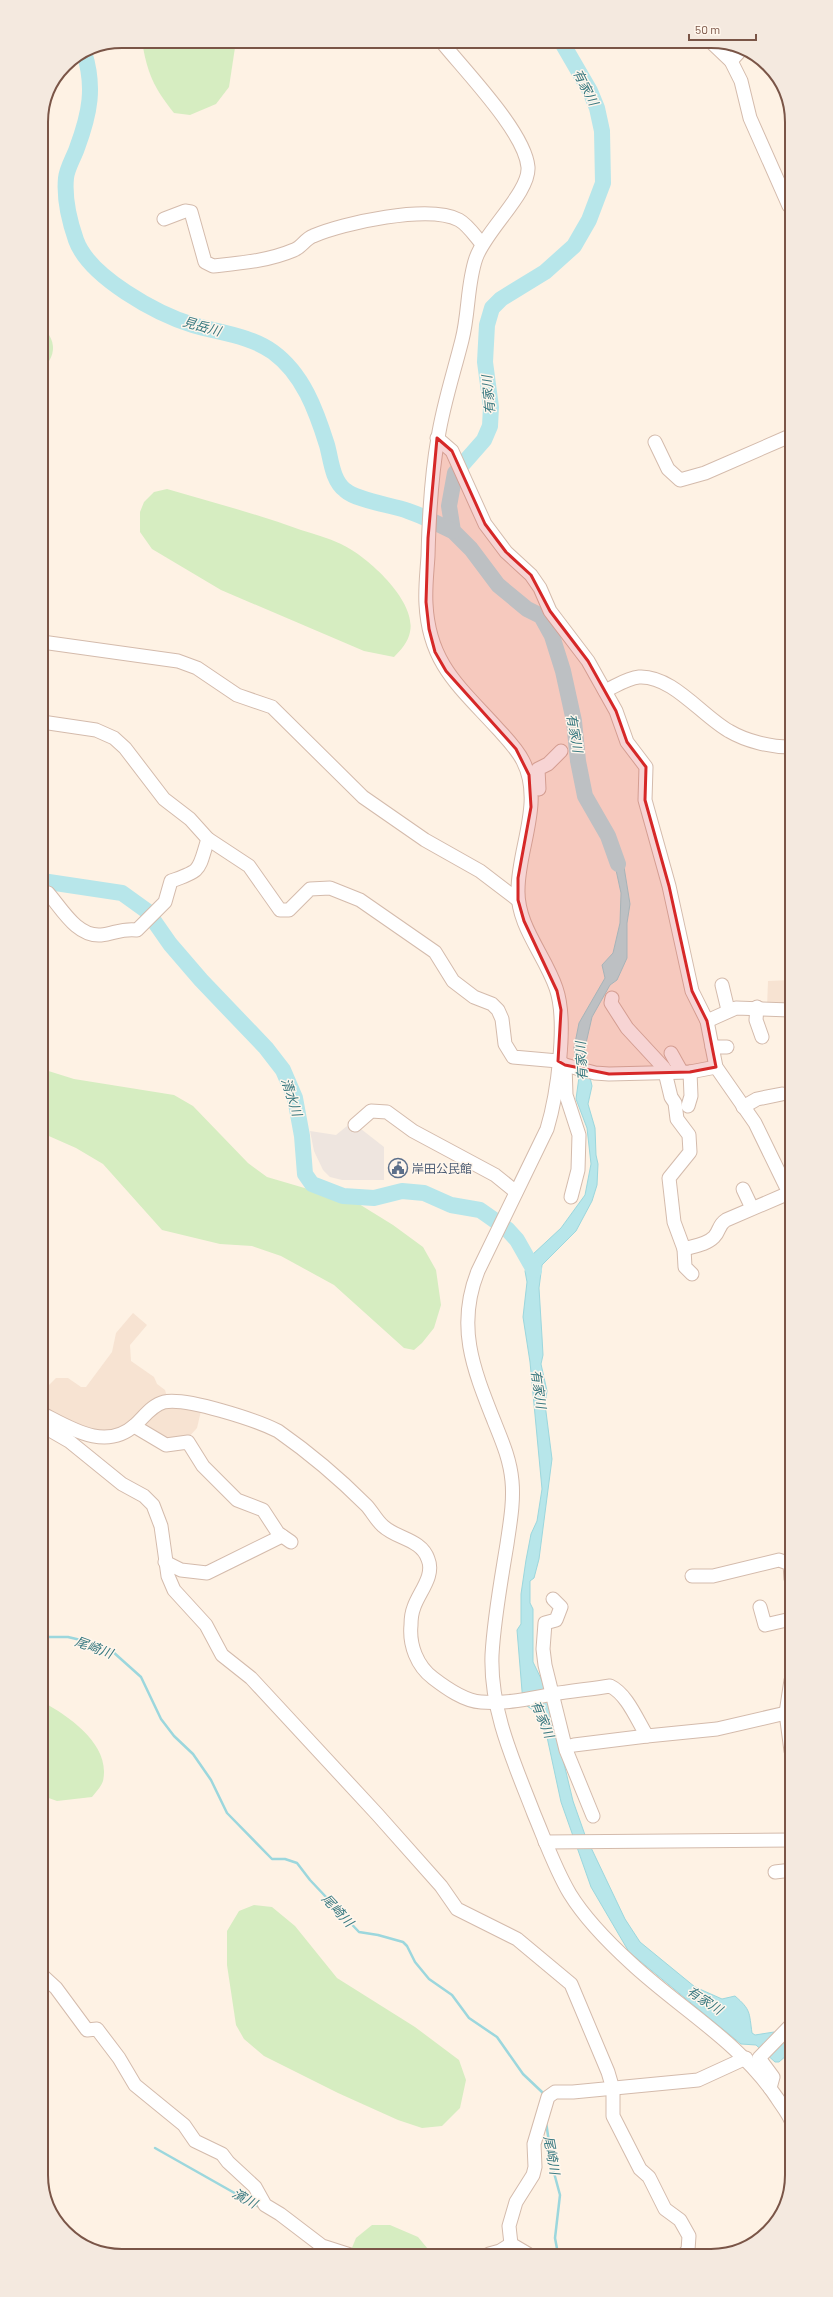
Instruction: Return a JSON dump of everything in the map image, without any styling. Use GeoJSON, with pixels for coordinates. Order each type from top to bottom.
{"type":"FeatureCollection","features":[{"type":"Feature","properties":{"kind":"street"},"geometry":{"type":"LineString","coordinates":[[447,48],[513,131],[528,165],[527,181],[523,190],[482,244],[474,266],[463,337],[437,438],[428,538],[426,602],[429,630],[435,652],[455,682],[516,749],[529,775],[531,808],[518,878],[518,900],[524,920],[557,991],[561,1010],[566,1095],[579,1135],[578,1170],[571,1197]]}},
{"type":"Feature","properties":{"kind":"street"},"geometry":{"type":"LineString","coordinates":[[718,48],[731,61],[741,81],[750,118],[785,197]]}},
{"type":"Feature","properties":{"kind":"street"},"geometry":{"type":"LineString","coordinates":[[731,61],[738,53]]}},
{"type":"Feature","properties":{"kind":"street"},"geometry":{"type":"LineString","coordinates":[[164,219],[185,211],[191,212],[205,262],[213,266],[271,258],[300,248],[306,240],[316,235],[354,224],[404,214],[454,218],[464,224],[482,244]]}},
{"type":"Feature","properties":{"kind":"street"},"geometry":{"type":"LineString","coordinates":[[437,438],[452,451],[485,524],[506,552],[534,579],[550,611],[588,661],[606,691],[627,742],[646,768],[645,800],[669,886],[692,991],[707,1021],[716,1068],[755,1124],[785,1183]]}},
{"type":"Feature","properties":{"kind":"street"},"geometry":{"type":"LineString","coordinates":[[655,442],[668,469],[680,480],[705,473],[785,438]]}},
{"type":"Feature","properties":{"kind":"street"},"geometry":{"type":"LineString","coordinates":[[48,643],[178,661],[197,668],[237,694],[272,707],[363,797],[425,840],[480,871],[518,900]]}},
{"type":"Feature","properties":{"kind":"street"},"geometry":{"type":"LineString","coordinates":[[606,691],[632,678],[650,678],[676,691],[728,731],[743,738],[785,746]]}},
{"type":"Feature","properties":{"kind":"street"},"geometry":{"type":"LineString","coordinates":[[48,723],[96,730],[114,738],[125,748],[164,799],[190,819],[208,839],[249,866],[280,910],[289,910],[310,889],[330,888],[360,900],[435,952],[453,980],[474,997],[492,1004],[498,1010],[502,1019],[505,1044],[510,1054],[517,1058],[564,1064],[595,1073],[665,1072],[716,1068]]}},
{"type":"Feature","properties":{"kind":"street"},"geometry":{"type":"LineString","coordinates":[[531,808],[540,805],[538,769],[548,764],[561,751]]}},
{"type":"Feature","properties":{"kind":"street"},"geometry":{"type":"LineString","coordinates":[[48,893],[82,931],[102,935],[116,931],[137,930],[155,914],[165,902],[171,881],[194,874],[199,867],[208,839]]}},
{"type":"Feature","properties":{"kind":"street"},"geometry":{"type":"LineString","coordinates":[[722,985],[728,1010]]}},
{"type":"Feature","properties":{"kind":"street"},"geometry":{"type":"LineString","coordinates":[[612,998],[611,1003],[624,1025],[658,1060],[665,1072],[671,1098],[676,1108],[677,1119],[689,1135],[690,1152],[669,1178],[674,1222],[684,1249],[685,1267],[692,1274]]}},
{"type":"Feature","properties":{"kind":"street"},"geometry":{"type":"LineString","coordinates":[[707,1021],[728,1010],[762,1004],[785,1009]]}},
{"type":"Feature","properties":{"kind":"street"},"geometry":{"type":"LineString","coordinates":[[762,1004],[756,1020],[762,1037]]}},
{"type":"Feature","properties":{"kind":"street"},"geometry":{"type":"LineString","coordinates":[[712,1047],[727,1047]]}},
{"type":"Feature","properties":{"kind":"street"},"geometry":{"type":"LineString","coordinates":[[671,1053],[685,1071],[691,1096],[688,1106]]}},
{"type":"Feature","properties":{"kind":"street"},"geometry":{"type":"LineString","coordinates":[[564,1064],[556,1090],[549,1123],[491,1242],[471,1292],[467,1332],[469,1352],[475,1372],[506,1452],[513,1491],[512,1513],[492,1656],[494,1702],[508,1745],[551,1842],[569,1893],[590,1922],[631,1963],[746,2058],[770,2088],[785,2112]]}},
{"type":"Feature","properties":{"kind":"street"},"geometry":{"type":"LineString","coordinates":[[732,1079],[737,1087],[739,1101]]}},
{"type":"Feature","properties":{"kind":"street"},"geometry":{"type":"LineString","coordinates":[[739,1101],[782,1094]]}},
{"type":"Feature","properties":{"kind":"street"},"geometry":{"type":"LineString","coordinates":[[355,1124],[371,1111],[387,1112],[413,1131],[495,1175],[516,1192]]}},
{"type":"Feature","properties":{"kind":"street"},"geometry":{"type":"LineString","coordinates":[[743,1189],[752,1208]]}},
{"type":"Feature","properties":{"kind":"street"},"geometry":{"type":"LineString","coordinates":[[684,1249],[706,1242],[713,1238],[720,1224],[752,1208],[785,1195]]}},
{"type":"Feature","properties":{"kind":"street"},"geometry":{"type":"LineString","coordinates":[[48,1417],[80,1433],[94,1437],[115,1436],[134,1426],[154,1407],[172,1401],[197,1405],[265,1424],[287,1437],[361,1501],[383,1526],[393,1534],[415,1543],[425,1552],[429,1560],[428,1578],[414,1607],[410,1625],[410,1641],[416,1657],[426,1673],[445,1688],[468,1699],[480,1702],[506,1703],[610,1686],[616,1689],[647,1736]]}},
{"type":"Feature","properties":{"kind":"street"},"geometry":{"type":"LineString","coordinates":[[134,1426],[166,1445],[188,1442],[204,1466],[236,1500],[263,1510],[286,1539],[207,1573],[181,1570],[165,1562]]}},
{"type":"Feature","properties":{"kind":"street"},"geometry":{"type":"LineString","coordinates":[[48,1429],[69,1441],[122,1484],[144,1496],[153,1505],[161,1526],[165,1562],[168,1576],[174,1590],[206,1625],[222,1655],[251,1678],[378,1814],[441,1886],[457,1908],[517,1939],[571,1984],[608,2072],[613,2089],[613,2116],[640,2169],[649,2177],[665,2209],[680,2220],[689,2236],[688,2249]]}},
{"type":"Feature","properties":{"kind":"street"},"geometry":{"type":"LineString","coordinates":[[692,1576],[713,1576],[779,1560],[785,1562]]}},
{"type":"Feature","properties":{"kind":"street"},"geometry":{"type":"LineString","coordinates":[[563,1604],[556,1620],[545,1623],[543,1640],[545,1665],[551,1695],[566,1748],[592,1816]]}},
{"type":"Feature","properties":{"kind":"street"},"geometry":{"type":"LineString","coordinates":[[760,1607],[764,1625],[785,1620]]}},
{"type":"Feature","properties":{"kind":"street"},"geometry":{"type":"LineString","coordinates":[[566,1748],[574,1744],[717,1729],[785,1713]]}},
{"type":"Feature","properties":{"kind":"street"},"geometry":{"type":"LineString","coordinates":[[551,1842],[785,1840]]}},
{"type":"Feature","properties":{"kind":"street"},"geometry":{"type":"LineString","coordinates":[[775,1872],[785,1871]]}},
{"type":"Feature","properties":{"kind":"street"},"geometry":{"type":"LineString","coordinates":[[48,1981],[56,1988],[87,2030],[97,2029],[119,2058],[135,2086],[184,2125],[195,2141],[222,2154],[228,2162],[255,2187],[265,2205],[280,2214],[322,2246],[331,2249]]}},
{"type":"Feature","properties":{"kind":"street"},"geometry":{"type":"LineString","coordinates":[[770,2088],[773,2077],[759,2058],[785,2031]]}},
{"type":"Feature","properties":{"kind":"street"},"geometry":{"type":"LineString","coordinates":[[511,2244],[509,2226],[516,2202],[533,2175],[535,2167],[534,2144],[548,2097],[555,2092],[613,2089],[698,2080],[746,2058]]}},
{"type":"Feature","properties":{"kind":"street"},"geometry":{"type":"LineString","coordinates":[[511,2244],[520,2249]]}},
{"type":"Feature","properties":{"kind":"street"},"geometry":{"type":"LineString","coordinates":[[503,2249],[511,2244]]}},
{"type":"Feature","properties":{"kind":"highlighted area"},"geometry":{"type":"Polygon","coordinates":[[[437,438],[452,451],[485,524],[506,552],[531,575],[550,611],[588,661],[616,711],[627,742],[646,767],[645,800],[669,886],[692,991],[707,1021],[716,1067],[690,1072],[609,1074],[565,1065],[558,1061],[561,1010],[557,991],[524,921],[518,900],[518,878],[531,807],[529,775],[516,749],[446,671],[435,652],[429,629],[426,602],[428,538],[437,438]]]}},
{"type":"Feature","properties":{"kind":"shaded area"},"geometry":{"type":"Polygon","coordinates":[[[785,980],[785,1008],[767,1007],[768,981],[785,980]]]}},
{"type":"Feature","properties":{"kind":"shaded area"},"geometry":{"type":"Polygon","coordinates":[[[352,1122],[384,1147],[384,1180],[342,1180],[330,1177],[323,1170],[314,1151],[310,1131],[336,1135],[352,1122]]]}},
{"type":"Feature","properties":{"kind":"shaded area"},"geometry":{"type":"Polygon","coordinates":[[[133,1313],[147,1325],[130,1345],[131,1361],[154,1377],[157,1384],[165,1390],[167,1397],[130,1424],[111,1432],[89,1429],[73,1421],[60,1418],[48,1412],[48,1386],[56,1378],[68,1378],[81,1387],[86,1387],[112,1352],[116,1333],[133,1313]]]}},
{"type":"Feature","properties":{"kind":"shaded area"},"geometry":{"type":"Polygon","coordinates":[[[169,1406],[201,1411],[197,1428],[186,1440],[171,1443],[139,1426],[155,1411],[169,1406]]]}},
{"type":"Feature","properties":{"kind":"green space"},"geometry":{"type":"Polygon","coordinates":[[[143,48],[235,48],[229,87],[216,104],[190,115],[174,113],[156,88],[146,62],[143,48]]]}},
{"type":"Feature","properties":{"kind":"green space"},"geometry":{"type":"Polygon","coordinates":[[[48,334],[53,348],[48,362],[48,334]]]}},
{"type":"Feature","properties":{"kind":"green space"},"geometry":{"type":"Polygon","coordinates":[[[167,489],[268,519],[331,540],[352,550],[364,558],[388,581],[406,607],[410,620],[410,632],[404,646],[394,657],[364,651],[221,590],[152,549],[140,532],[140,512],[144,502],[154,492],[167,489]]]}},
{"type":"Feature","properties":{"kind":"green space"},"geometry":{"type":"Polygon","coordinates":[[[48,1071],[74,1079],[174,1095],[193,1106],[248,1163],[267,1177],[359,1204],[393,1225],[423,1247],[436,1270],[441,1305],[434,1328],[422,1343],[414,1350],[404,1348],[334,1285],[281,1256],[252,1246],[220,1244],[162,1230],[103,1164],[76,1148],[48,1136],[48,1071]]]}},
{"type":"Feature","properties":{"kind":"green space"},"geometry":{"type":"Polygon","coordinates":[[[48,1705],[76,1724],[95,1744],[101,1756],[104,1768],[103,1781],[92,1797],[57,1801],[48,1798],[48,1705]]]}},
{"type":"Feature","properties":{"kind":"green space"},"geometry":{"type":"Polygon","coordinates":[[[254,1905],[272,1907],[295,1926],[337,1978],[415,2027],[459,2060],[466,2080],[460,2108],[442,2126],[422,2128],[398,2120],[338,2093],[264,2056],[244,2039],[236,2025],[227,1965],[227,1931],[239,1911],[254,1905]]]}},
{"type":"Feature","properties":{"kind":"green space"},"geometry":{"type":"Polygon","coordinates":[[[372,2225],[390,2225],[418,2237],[428,2249],[351,2249],[356,2238],[372,2225]]]}},
{"type":"Feature","properties":{"kind":"water"},"geometry":{"type":"Polygon","coordinates":[[[608,833],[624,867],[630,904],[627,923],[627,958],[617,980],[610,985],[592,1017],[584,1052],[592,1086],[588,1104],[595,1128],[596,1155],[598,1164],[597,1185],[592,1201],[576,1231],[542,1265],[539,1288],[543,1355],[541,1364],[547,1391],[545,1404],[552,1459],[539,1559],[534,1578],[530,1581],[530,1603],[533,1609],[533,1662],[546,1689],[573,1801],[585,1835],[625,1919],[640,1942],[695,1987],[722,1999],[735,1996],[747,2008],[752,2033],[755,2035],[774,2032],[785,2042],[785,2057],[779,2062],[775,2062],[756,2045],[741,2044],[629,1952],[591,1887],[561,1802],[547,1737],[538,1714],[523,1703],[517,1630],[521,1624],[521,1594],[526,1560],[531,1534],[537,1521],[542,1489],[530,1362],[523,1317],[527,1282],[525,1271],[532,1255],[561,1228],[585,1195],[591,1164],[587,1128],[576,1099],[579,1077],[574,1048],[579,1023],[605,978],[602,965],[613,953],[620,923],[621,893],[608,833]]]}},
{"type":"Feature","properties":{"kind":"waterway","name":"有家川"},"geometry":{"type":"LineString","coordinates":[[565,48],[590,91],[597,108],[602,131],[603,183],[589,220],[574,246],[545,272],[501,299],[492,308],[487,325],[485,362],[491,407],[490,426],[484,440],[455,473],[449,506],[453,531],[471,549],[498,585],[527,609],[541,616],[552,636],[563,671],[574,721],[578,761],[585,796],[608,836],[618,864]]}},
{"type":"Feature","properties":{"kind":"waterway","name":"見岳川"},"geometry":{"type":"LineString","coordinates":[[85,58],[89,77],[90,100],[85,123],[76,151],[69,166],[66,186],[66,202],[71,225],[83,254],[109,280],[126,292],[161,312],[193,325],[244,338],[264,346],[273,352],[293,371],[307,394],[323,432],[337,481],[345,490],[358,497],[414,513],[453,531]]}},
{"type":"Feature","properties":{"kind":"waterway","name":"清水川"},"geometry":{"type":"LineString","coordinates":[[48,882],[122,893],[147,911],[170,944],[201,980],[266,1048],[283,1070],[295,1098],[302,1136],[305,1174],[312,1184],[343,1196],[374,1198],[402,1191],[424,1193],[451,1205],[480,1210],[507,1229],[517,1240],[534,1270]]}},
{"type":"Feature","properties":{"kind":"waterway","name":"尾崎川"},"geometry":{"type":"LineString","coordinates":[[48,1637],[68,1637],[89,1642],[112,1651],[141,1677],[161,1719],[174,1736],[193,1754],[211,1780],[227,1813],[272,1859],[285,1859],[297,1863],[310,1880],[359,1932],[378,1935],[403,1942],[407,1946],[415,1962],[429,1979],[452,1995],[469,2018],[497,2037],[523,2074],[542,2092],[544,2096]]}},
{"type":"Feature","properties":{"kind":"waterway","name":"尾崎川"},"geometry":{"type":"LineString","coordinates":[[546,2122],[553,2169],[560,2195],[555,2238],[557,2249]]}},
{"type":"Feature","properties":{"kind":"waterway","name":"濱川"},"geometry":{"type":"LineString","coordinates":[[155,2148],[261,2208]]}},
{"type":"Feature","properties":{"kind":"place","name":"岸田公民館"},"geometry":{"type":"Point","coordinates":[398,1168]}}]}
